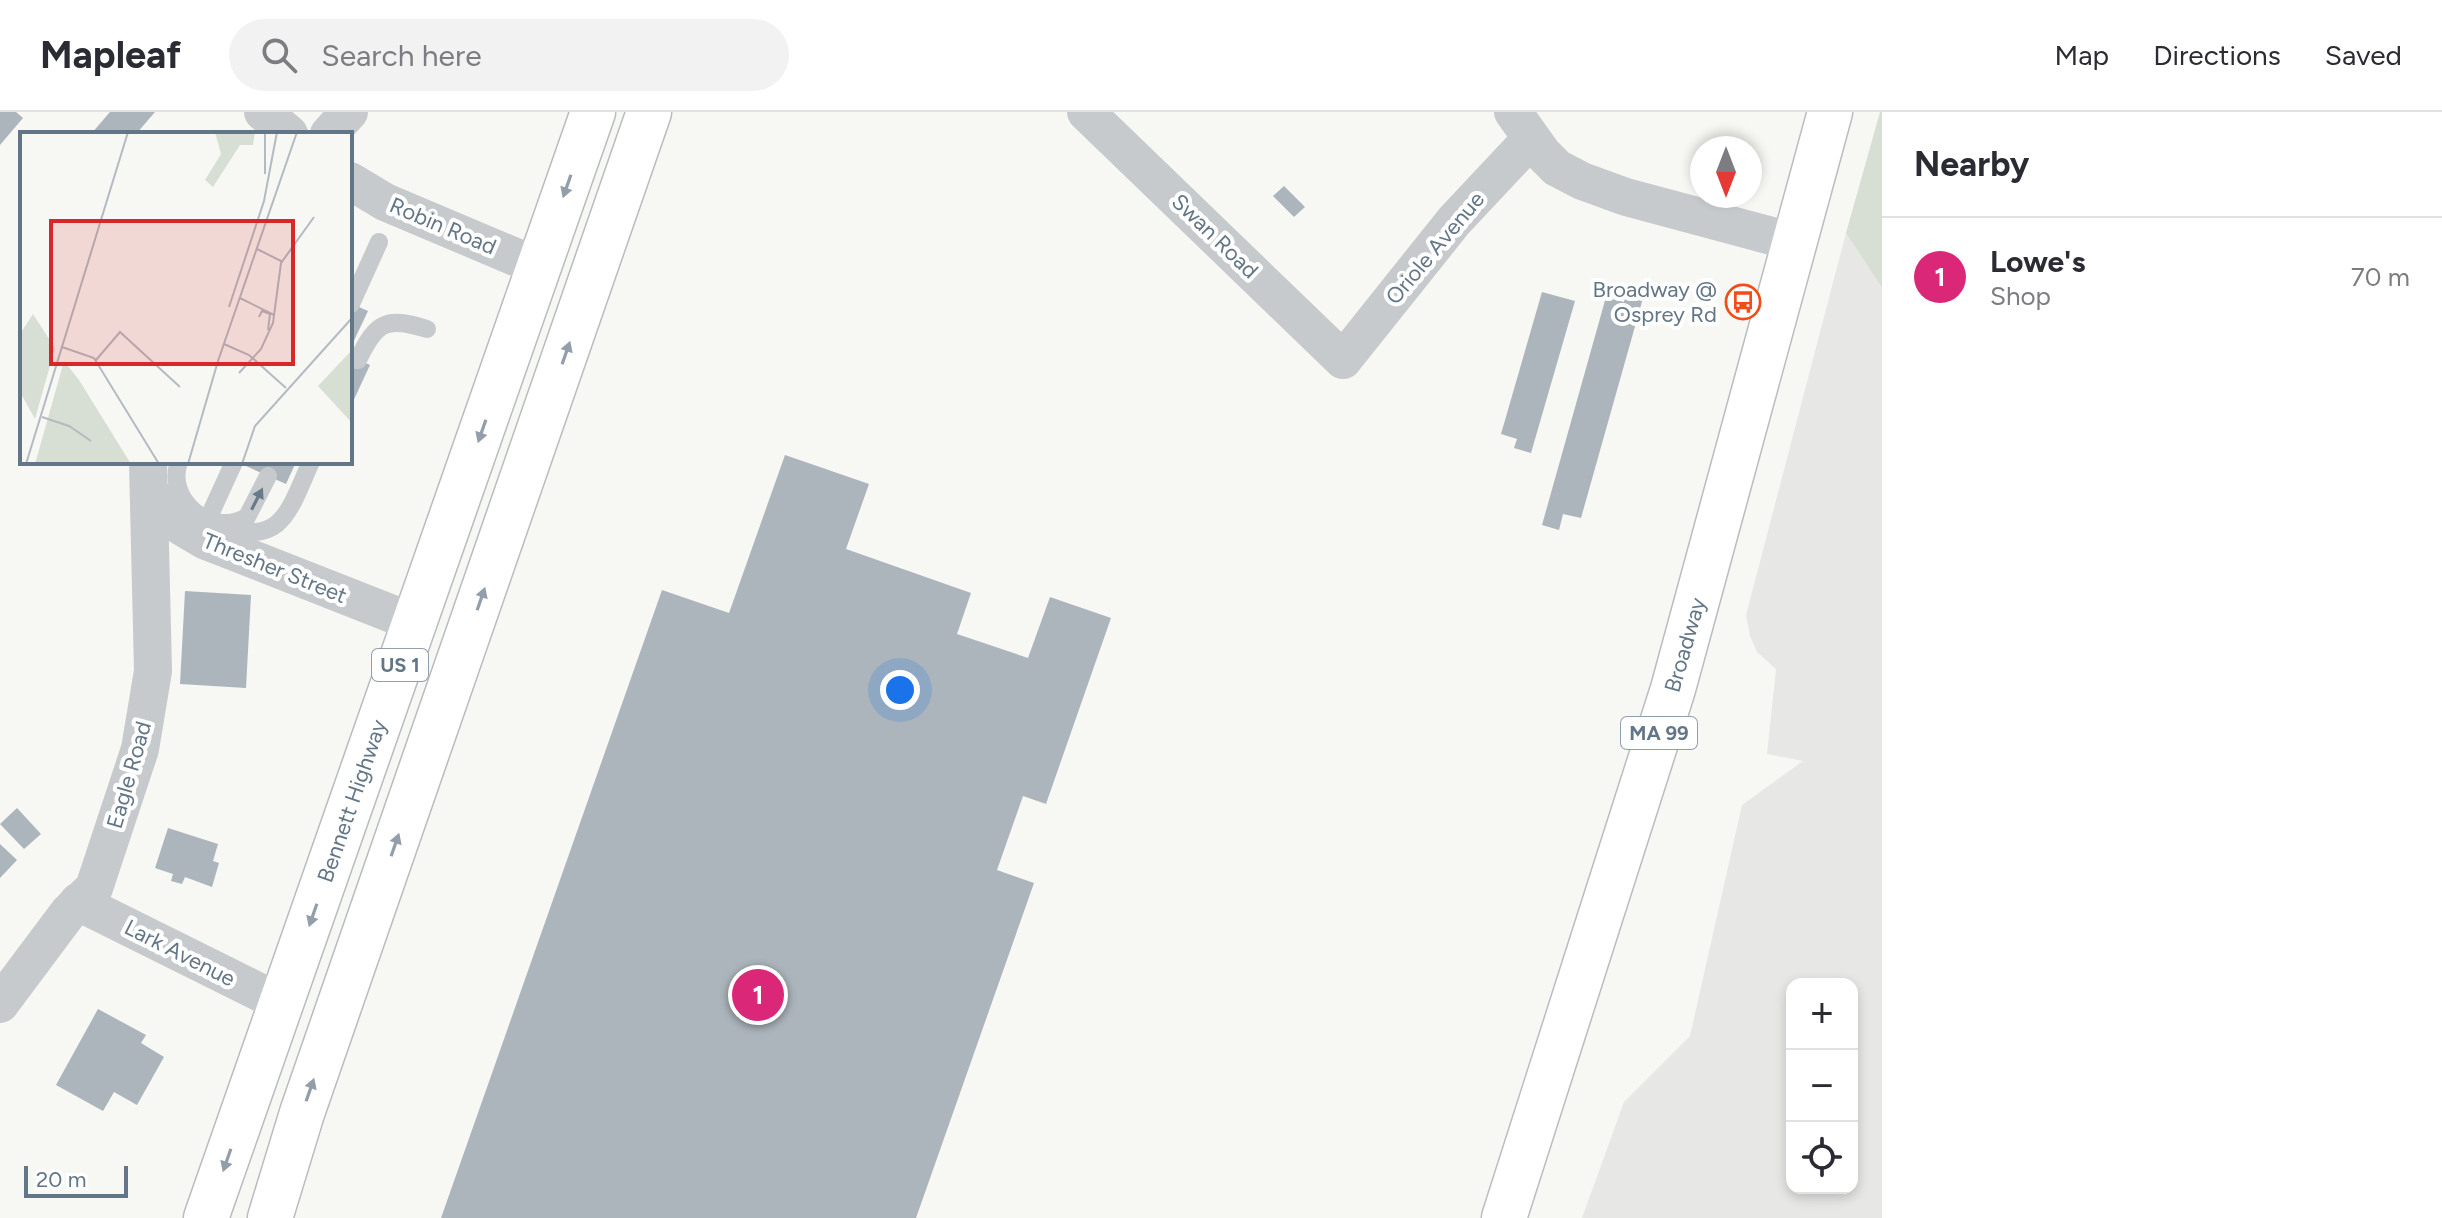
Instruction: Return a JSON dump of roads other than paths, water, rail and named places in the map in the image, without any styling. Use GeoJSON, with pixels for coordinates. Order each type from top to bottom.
{"type":"FeatureCollection","features":[{"type":"Feature","properties":{"kind":"main road","name":"Bennett Highway"},"geometry":{"type":"LineString","coordinates":[[206,1218],[593,112]]}},
{"type":"Feature","properties":{"kind":"main road","name":"US 1"},"geometry":{"type":"LineString","coordinates":[[270,1218],[302,1113],[649,112]]}},
{"type":"Feature","properties":{"kind":"main road","name":"Broadway"},"geometry":{"type":"LineString","coordinates":[[1504,1218],[1673,689],[1830,112]]}},
{"type":"Feature","properties":{"kind":"street"},"geometry":{"type":"LineString","coordinates":[[263,112],[287,132]]}},
{"type":"Feature","properties":{"kind":"street"},"geometry":{"type":"LineString","coordinates":[[331,132],[349,112]]}},
{"type":"Feature","properties":{"kind":"street","name":"Swan Road"},"geometry":{"type":"LineString","coordinates":[[1086,112],[1343,360]]}},
{"type":"Feature","properties":{"kind":"street"},"geometry":{"type":"LineString","coordinates":[[1522,126],[1557,168],[1582,181],[1626,197],[1794,242]]}},
{"type":"Feature","properties":{"kind":"street","name":"Oriole Avenue"},"geometry":{"type":"LineString","coordinates":[[1343,360],[1454,221],[1522,126]]}},
{"type":"Feature","properties":{"kind":"street","name":"Robin Road"},"geometry":{"type":"LineString","coordinates":[[352,182],[385,202],[539,267]]}},
{"type":"Feature","properties":{"kind":"street","name":"Thresher Street"},"geometry":{"type":"LineString","coordinates":[[149,477],[182,527],[204,540],[415,623]]}},
{"type":"Feature","properties":{"kind":"street","name":"Eagle Road"},"geometry":{"type":"LineString","coordinates":[[0,1004],[78,902],[94,888],[140,749],[153,671],[149,477]]}},
{"type":"Feature","properties":{"kind":"street","name":"Lark Avenue"},"geometry":{"type":"LineString","coordinates":[[78,902],[281,1003]]}},
{"type":"Feature","properties":{"kind":"lane"},"geometry":{"type":"LineString","coordinates":[[352,302],[379,242]]}},
{"type":"Feature","properties":{"kind":"lane"},"geometry":{"type":"LineString","coordinates":[[358,360],[369,337],[386,323],[399,322],[427,329]]}},
{"type":"Feature","properties":{"kind":"lane"},"geometry":{"type":"LineString","coordinates":[[178,464],[175,476],[182,498],[190,507],[212,521],[248,533],[260,532],[281,523],[310,464]]}},
{"type":"Feature","properties":{"kind":"lane"},"geometry":{"type":"LineString","coordinates":[[212,521],[233,464]]}},
{"type":"Feature","properties":{"kind":"lane"},"geometry":{"type":"LineString","coordinates":[[212,521],[229,524],[247,517],[268,476]]}},
{"type":"Feature","properties":{"kind":"place","name":"Broadway @ Osprey Rd"},"geometry":{"type":"Point","coordinates":[1743,302]}},
{"type":"Feature","properties":{"kind":"place","name":"Lowe's"},"geometry":{"type":"Point","coordinates":[758,995]}}]}
